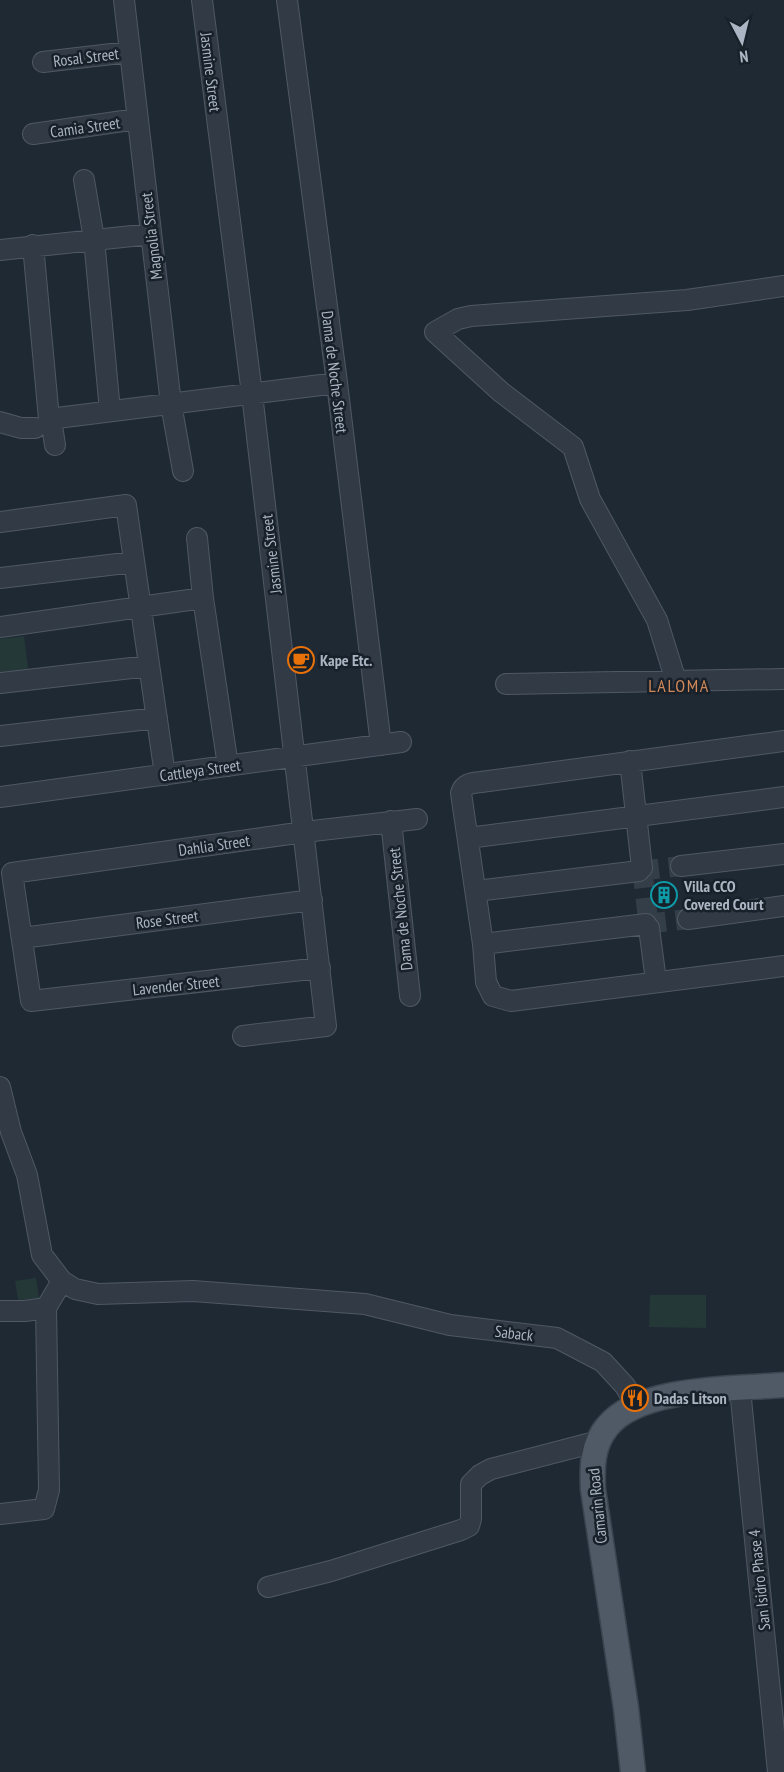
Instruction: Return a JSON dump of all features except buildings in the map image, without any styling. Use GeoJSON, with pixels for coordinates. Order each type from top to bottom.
{"type":"FeatureCollection","features":[{"type":"Feature","properties":{"kind":"main road","name":"Camarin Road"},"geometry":{"type":"LineString","coordinates":[[633,1772],[626,1708],[592,1489],[593,1459],[598,1441],[607,1427],[619,1416],[656,1398],[784,1385]]}},
{"type":"Feature","properties":{"kind":"street","name":"Magnolia Street"},"geometry":{"type":"LineString","coordinates":[[123,0],[171,404],[183,471]]}},
{"type":"Feature","properties":{"kind":"street","name":"Jasmine Street"},"geometry":{"type":"LineString","coordinates":[[202,0],[252,394],[326,1026],[243,1036]]}},
{"type":"Feature","properties":{"kind":"street","name":"Dama de Noche Street"},"geometry":{"type":"LineString","coordinates":[[286,0],[337,383],[391,743]]}},
{"type":"Feature","properties":{"kind":"street","name":"Rosal Street"},"geometry":{"type":"LineString","coordinates":[[43,62],[129,52]]}},
{"type":"Feature","properties":{"kind":"street","name":"Camia Street"},"geometry":{"type":"LineString","coordinates":[[33,134],[137,119]]}},
{"type":"Feature","properties":{"kind":"street"},"geometry":{"type":"LineString","coordinates":[[84,180],[94,239],[110,411]]}},
{"type":"Feature","properties":{"kind":"street"},"geometry":{"type":"LineString","coordinates":[[0,250],[151,234]]}},
{"type":"Feature","properties":{"kind":"street"},"geometry":{"type":"LineString","coordinates":[[33,245],[42,423]]}},
{"type":"Feature","properties":{"kind":"street"},"geometry":{"type":"LineString","coordinates":[[676,681],[657,620],[590,499],[573,447],[501,392],[435,332],[458,319],[471,316],[687,300],[784,286]]}},
{"type":"Feature","properties":{"kind":"street"},"geometry":{"type":"LineString","coordinates":[[0,422],[21,428],[110,411],[337,383]]}},
{"type":"Feature","properties":{"kind":"street"},"geometry":{"type":"LineString","coordinates":[[42,423],[52,426],[55,445]]}},
{"type":"Feature","properties":{"kind":"street"},"geometry":{"type":"LineString","coordinates":[[0,522],[126,505],[165,775]]}},
{"type":"Feature","properties":{"kind":"street"},"geometry":{"type":"LineString","coordinates":[[196,538],[228,766]]}},
{"type":"Feature","properties":{"kind":"street"},"geometry":{"type":"LineString","coordinates":[[0,579],[134,562]]}},
{"type":"Feature","properties":{"kind":"street"},"geometry":{"type":"LineString","coordinates":[[0,627],[203,598]]}},
{"type":"Feature","properties":{"kind":"street"},"geometry":{"type":"LineString","coordinates":[[0,683],[149,666]]}},
{"type":"Feature","properties":{"kind":"street"},"geometry":{"type":"LineString","coordinates":[[506,684],[784,678]]}},
{"type":"Feature","properties":{"kind":"street"},"geometry":{"type":"LineString","coordinates":[[0,736],[157,718]]}},
{"type":"Feature","properties":{"kind":"street"},"geometry":{"type":"LineString","coordinates":[[784,741],[467,784],[461,793],[476,891],[486,982],[493,996],[511,1001],[784,966]]}},
{"type":"Feature","properties":{"kind":"street","name":"Cattleya Street"},"geometry":{"type":"LineString","coordinates":[[0,797],[391,743]]}},
{"type":"Feature","properties":{"kind":"street"},"geometry":{"type":"LineString","coordinates":[[476,891],[641,869],[630,761]]}},
{"type":"Feature","properties":{"kind":"street"},"geometry":{"type":"LineString","coordinates":[[468,838],[784,797]]}},
{"type":"Feature","properties":{"kind":"street","name":"Dahlia Street"},"geometry":{"type":"LineString","coordinates":[[22,938],[12,873],[304,832],[417,819]]}},
{"type":"Feature","properties":{"kind":"street","name":"Dama de Noche Street"},"geometry":{"type":"LineString","coordinates":[[391,821],[410,996]]}},
{"type":"Feature","properties":{"kind":"street"},"geometry":{"type":"LineString","coordinates":[[681,866],[784,854]]}},
{"type":"Feature","properties":{"kind":"street","name":"Rose Street"},"geometry":{"type":"LineString","coordinates":[[22,938],[312,900]]}},
{"type":"Feature","properties":{"kind":"street"},"geometry":{"type":"LineString","coordinates":[[688,919],[784,906]]}},
{"type":"Feature","properties":{"kind":"street"},"geometry":{"type":"LineString","coordinates":[[483,944],[648,926],[656,981]]}},
{"type":"Feature","properties":{"kind":"street","name":"Lavender Street"},"geometry":{"type":"LineString","coordinates":[[22,938],[31,1001],[320,969]]}},
{"type":"Feature","properties":{"kind":"street"},"geometry":{"type":"LineString","coordinates":[[0,1087],[11,1132],[27,1175],[42,1255],[62,1281],[46,1308],[49,1490],[44,1509],[0,1514]]}},
{"type":"Feature","properties":{"kind":"street","name":"Saback"},"geometry":{"type":"LineString","coordinates":[[62,1281],[75,1289],[98,1294],[194,1291],[365,1304],[450,1325],[557,1338],[603,1362],[625,1386],[637,1406]]}},
{"type":"Feature","properties":{"kind":"street"},"geometry":{"type":"LineString","coordinates":[[0,1311],[46,1308]]}},
{"type":"Feature","properties":{"kind":"street","name":"San Isidro Phase 4"},"geometry":{"type":"LineString","coordinates":[[740,1389],[777,1772]]}},
{"type":"Feature","properties":{"kind":"street"},"geometry":{"type":"LineString","coordinates":[[268,1587],[331,1571],[461,1530],[469,1526],[471,1484],[480,1475],[491,1469],[598,1441]]}},
{"type":"Feature","properties":{"kind":"green space"},"geometry":{"type":"Polygon","coordinates":[[[24,636],[28,669],[0,672],[0,639],[24,636]]]}},
{"type":"Feature","properties":{"kind":"green space"},"geometry":{"type":"Polygon","coordinates":[[[36,1278],[39,1298],[18,1300],[15,1281],[36,1278]]]}},
{"type":"Feature","properties":{"kind":"green space"},"geometry":{"type":"Polygon","coordinates":[[[650,1295],[706,1295],[706,1328],[649,1327],[650,1295]]]}},
{"type":"Feature","properties":{"kind":"tunnel"},"geometry":{"type":"LineString","coordinates":[[639,871],[681,866]]}},
{"type":"Feature","properties":{"kind":"tunnel"},"geometry":{"type":"LineString","coordinates":[[642,868],[649,928]]}},
{"type":"Feature","properties":{"kind":"tunnel"},"geometry":{"type":"LineString","coordinates":[[646,924],[688,919]]}},
{"type":"Feature","properties":{"kind":"place","name":"Kape Etc."},"geometry":{"type":"Point","coordinates":[301,660]}},
{"type":"Feature","properties":{"kind":"place","name":"Villa CCO Covered Court"},"geometry":{"type":"Point","coordinates":[664,895]}},
{"type":"Feature","properties":{"kind":"place","name":"Dadas Litson"},"geometry":{"type":"Point","coordinates":[635,1398]}},
{"type":"Feature","properties":{"kind":"district","name":"LALOMA"},"geometry":{"type":"Point","coordinates":[679,686]}}]}
